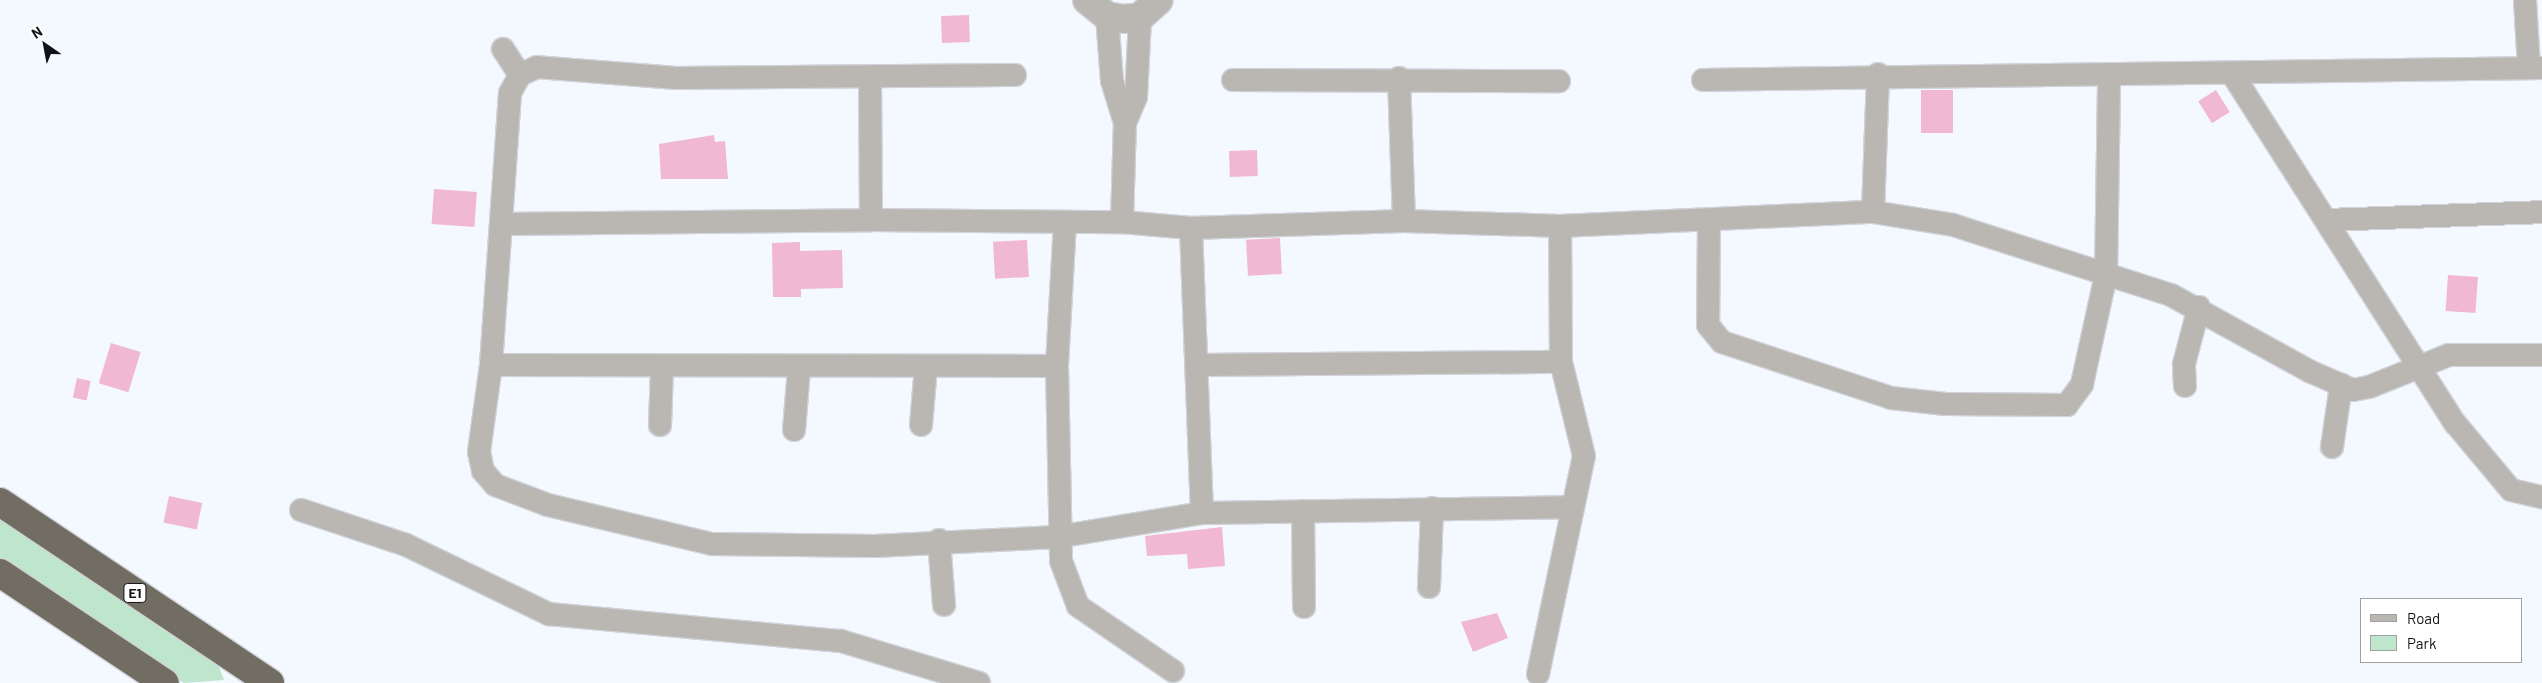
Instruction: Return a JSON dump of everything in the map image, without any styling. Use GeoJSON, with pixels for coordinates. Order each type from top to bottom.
{"type":"FeatureCollection","features":[{"type":"Feature","properties":{"kind":"highway","name":"E1"},"geometry":{"type":"LineString","coordinates":[[0,502],[270,683]]}},
{"type":"Feature","properties":{"kind":"highway"},"geometry":{"type":"LineString","coordinates":[[0,573],[165,683]]}},
{"type":"Feature","properties":{"kind":"street"},"geometry":{"type":"LineString","coordinates":[[1704,80],[1878,74],[2234,75],[2536,67],[2526,0]]}},
{"type":"Feature","properties":{"kind":"street"},"geometry":{"type":"LineString","coordinates":[[1122,222],[1125,124],[1112,81],[1097,8],[1150,8],[1136,96],[1125,124]]}},
{"type":"Feature","properties":{"kind":"street"},"geometry":{"type":"LineString","coordinates":[[503,49],[520,76]]}},
{"type":"Feature","properties":{"kind":"street"},"geometry":{"type":"LineString","coordinates":[[1015,75],[870,78],[676,78],[538,68],[520,76],[510,93],[503,224],[492,365],[479,452],[483,471],[494,485],[548,505],[712,544],[875,546],[939,540],[1058,537],[1202,513],[1572,506]]}},
{"type":"Feature","properties":{"kind":"street"},"geometry":{"type":"LineString","coordinates":[[1873,212],[1878,74]]}},
{"type":"Feature","properties":{"kind":"street"},"geometry":{"type":"LineString","coordinates":[[1709,220],[1708,326],[1722,342],[1890,398],[1946,404],[2067,405],[2082,384],[2106,275],[2109,74]]}},
{"type":"Feature","properties":{"kind":"street"},"geometry":{"type":"LineString","coordinates":[[2234,75],[2417,365],[2496,477],[2511,490],[2542,497]]}},
{"type":"Feature","properties":{"kind":"street"},"geometry":{"type":"LineString","coordinates":[[870,78],[871,220]]}},
{"type":"Feature","properties":{"kind":"street"},"geometry":{"type":"LineString","coordinates":[[1233,80],[1399,78],[1558,81]]}},
{"type":"Feature","properties":{"kind":"street"},"geometry":{"type":"LineString","coordinates":[[1399,78],[1404,221]]}},
{"type":"Feature","properties":{"kind":"street"},"geometry":{"type":"LineString","coordinates":[[503,224],[871,220],[1122,222],[1191,228],[1404,221],[1560,226],[1873,212],[1953,225],[2199,307],[2341,385],[2369,387],[2417,365],[2449,355],[2542,356]]}},
{"type":"Feature","properties":{"kind":"street"},"geometry":{"type":"LineString","coordinates":[[2327,220],[2542,212]]}},
{"type":"Feature","properties":{"kind":"street"},"geometry":{"type":"LineString","coordinates":[[1065,222],[1058,366],[1058,537],[1078,606],[1173,671]]}},
{"type":"Feature","properties":{"kind":"street"},"geometry":{"type":"LineString","coordinates":[[1538,674],[1584,456],[1561,362],[1560,226]]}},
{"type":"Feature","properties":{"kind":"street"},"geometry":{"type":"LineString","coordinates":[[1191,228],[1200,365],[1202,513]]}},
{"type":"Feature","properties":{"kind":"street"},"geometry":{"type":"LineString","coordinates":[[2185,386],[2184,364],[2199,307]]}},
{"type":"Feature","properties":{"kind":"street"},"geometry":{"type":"LineString","coordinates":[[1200,365],[1561,362]]}},
{"type":"Feature","properties":{"kind":"street"},"geometry":{"type":"LineString","coordinates":[[492,365],[799,369],[1058,366]]}},
{"type":"Feature","properties":{"kind":"street"},"geometry":{"type":"LineString","coordinates":[[660,425],[662,367]]}},
{"type":"Feature","properties":{"kind":"street"},"geometry":{"type":"LineString","coordinates":[[921,425],[926,367]]}},
{"type":"Feature","properties":{"kind":"street"},"geometry":{"type":"LineString","coordinates":[[794,430],[799,369]]}},
{"type":"Feature","properties":{"kind":"street"},"geometry":{"type":"LineString","coordinates":[[2332,447],[2341,385]]}},
{"type":"Feature","properties":{"kind":"street"},"geometry":{"type":"LineString","coordinates":[[1429,587],[1432,508]]}},
{"type":"Feature","properties":{"kind":"street"},"geometry":{"type":"LineString","coordinates":[[301,510],[406,544],[549,614],[841,641],[979,683]]}},
{"type":"Feature","properties":{"kind":"street"},"geometry":{"type":"LineString","coordinates":[[1303,512],[1304,607]]}},
{"type":"Feature","properties":{"kind":"street"},"geometry":{"type":"LineString","coordinates":[[939,540],[944,605]]}},
{"type":"Feature","properties":{"kind":"green space"},"geometry":{"type":"Polygon","coordinates":[[[0,515],[216,659],[224,680],[184,683],[0,560],[0,515]]]}},
{"type":"Feature","properties":{"kind":"building"},"geometry":{"type":"Polygon","coordinates":[[[969,15],[970,42],[942,43],[941,16],[969,15]]]}},
{"type":"Feature","properties":{"kind":"building"},"geometry":{"type":"Polygon","coordinates":[[[1921,90],[1953,90],[1953,133],[1921,133],[1921,90]]]}},
{"type":"Feature","properties":{"kind":"building"},"geometry":{"type":"Polygon","coordinates":[[[2216,90],[2230,112],[2212,123],[2198,101],[2216,90]]]}},
{"type":"Feature","properties":{"kind":"building"},"geometry":{"type":"Polygon","coordinates":[[[714,135],[715,142],[725,141],[728,179],[661,179],[659,144],[714,135]]]}},
{"type":"Feature","properties":{"kind":"building"},"geometry":{"type":"Polygon","coordinates":[[[1257,150],[1258,176],[1230,177],[1229,151],[1257,150]]]}},
{"type":"Feature","properties":{"kind":"building"},"geometry":{"type":"Polygon","coordinates":[[[434,189],[477,192],[474,227],[432,224],[434,189]]]}},
{"type":"Feature","properties":{"kind":"building"},"geometry":{"type":"Polygon","coordinates":[[[1280,238],[1282,274],[1248,276],[1246,240],[1280,238]]]}},
{"type":"Feature","properties":{"kind":"building"},"geometry":{"type":"Polygon","coordinates":[[[1027,240],[1029,277],[995,279],[993,242],[1027,240]]]}},
{"type":"Feature","properties":{"kind":"building"},"geometry":{"type":"Polygon","coordinates":[[[800,242],[800,251],[842,250],[843,288],[801,289],[801,297],[773,297],[772,243],[800,242]]]}},
{"type":"Feature","properties":{"kind":"building"},"geometry":{"type":"Polygon","coordinates":[[[2448,275],[2478,277],[2475,313],[2445,311],[2448,275]]]}},
{"type":"Feature","properties":{"kind":"building"},"geometry":{"type":"Polygon","coordinates":[[[111,343],[141,352],[128,392],[99,383],[111,343]]]}},
{"type":"Feature","properties":{"kind":"building"},"geometry":{"type":"Polygon","coordinates":[[[77,378],[91,381],[87,400],[73,398],[77,378]]]}},
{"type":"Feature","properties":{"kind":"building"},"geometry":{"type":"Polygon","coordinates":[[[169,496],[202,503],[197,529],[163,522],[169,496]]]}},
{"type":"Feature","properties":{"kind":"building"},"geometry":{"type":"Polygon","coordinates":[[[1222,527],[1225,566],[1188,569],[1187,554],[1147,556],[1145,536],[1222,527]]]}},
{"type":"Feature","properties":{"kind":"building"},"geometry":{"type":"Polygon","coordinates":[[[1497,613],[1508,638],[1473,652],[1461,622],[1497,613]]]}}]}
